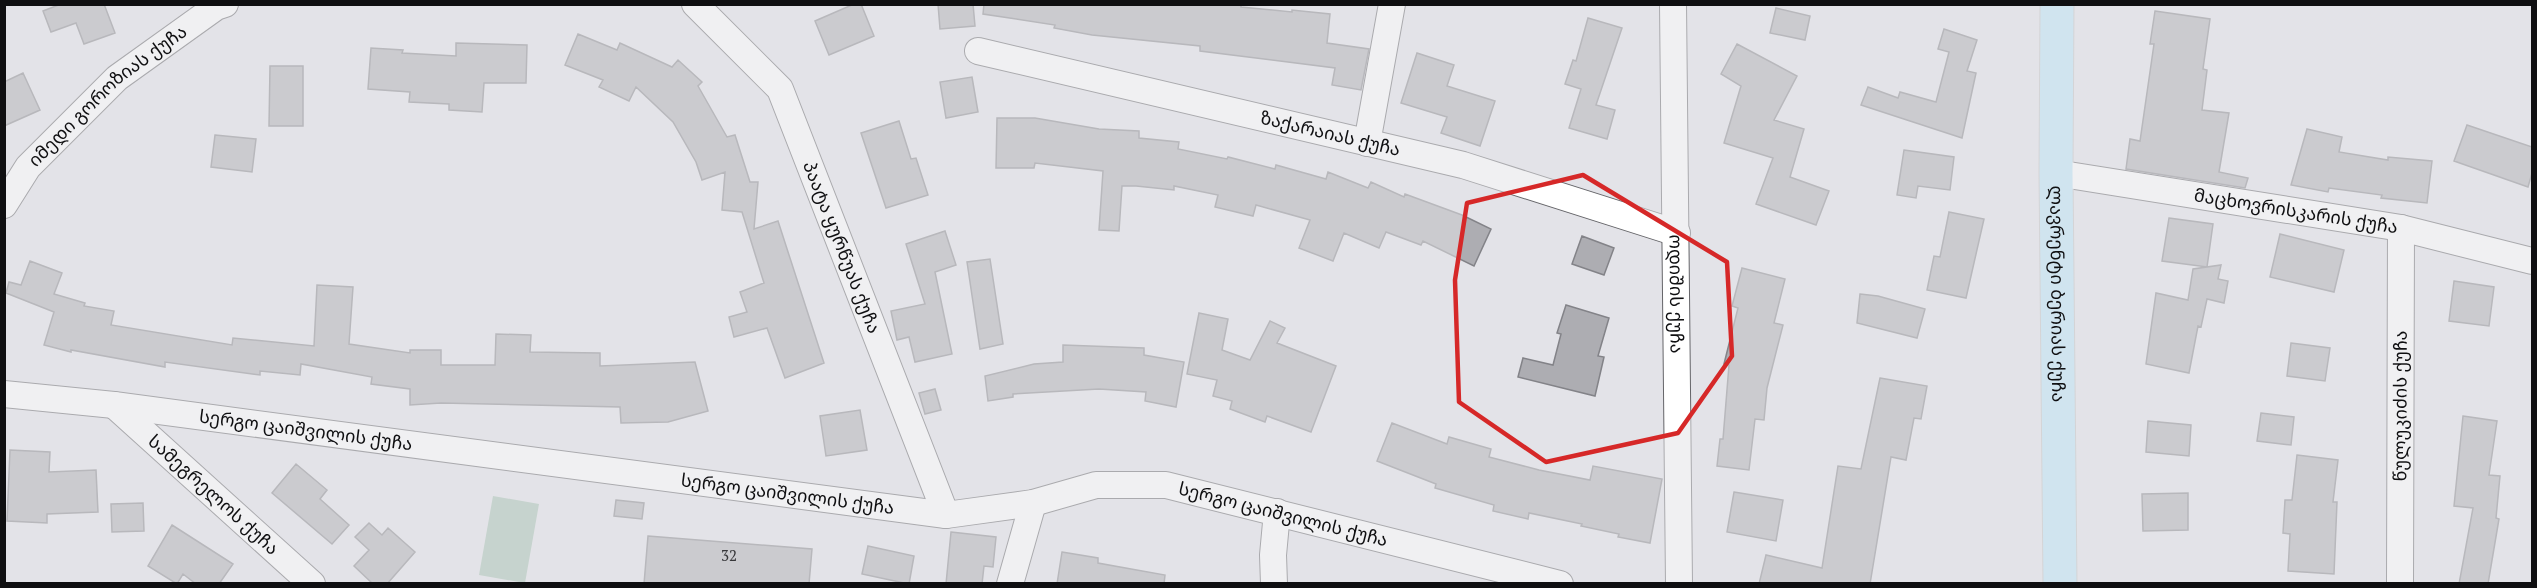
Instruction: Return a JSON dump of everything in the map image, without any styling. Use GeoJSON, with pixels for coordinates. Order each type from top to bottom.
{"type":"FeatureCollection","features":[{"type":"Feature","properties":{"kind":"main road","name":"ლავრენტი ბერიას ქუჩა"},"geometry":{"type":"LineString","coordinates":[[2057,4],[2056,173],[2060,584]]}},
{"type":"Feature","properties":{"kind":"street","name":"იმედი გოროზიას ქუჩა"},"geometry":{"type":"LineString","coordinates":[[4,206],[28,167],[117,78],[216,7],[225,4]]}},
{"type":"Feature","properties":{"kind":"street","name":"პაატა ყურწუას ქუჩა"},"geometry":{"type":"LineString","coordinates":[[695,4],[780,88],[946,515]]}},
{"type":"Feature","properties":{"kind":"street"},"geometry":{"type":"LineString","coordinates":[[1367,143],[1392,4]]}},
{"type":"Feature","properties":{"kind":"street","name":"ოდიშის ქუჩა"},"geometry":{"type":"LineString","coordinates":[[1673,4],[1679,584]]}},
{"type":"Feature","properties":{"kind":"street","name":"ზაქარაიას ქუჩა"},"geometry":{"type":"LineString","coordinates":[[978,51],[1463,165],[1677,233]]}},
{"type":"Feature","properties":{"kind":"street","name":"მაცხოვრისკარის ქუჩა"},"geometry":{"type":"LineString","coordinates":[[2056,173],[2401,228],[2532,261]]}},
{"type":"Feature","properties":{"kind":"street","name":"წულუკიძის ქუჩა"},"geometry":{"type":"LineString","coordinates":[[2400,584],[2401,228]]}},
{"type":"Feature","properties":{"kind":"street","name":"სერგო ცაიშვილის ქუჩა"},"geometry":{"type":"LineString","coordinates":[[4,394],[114,405],[946,515],[1034,503],[1096,485],[1166,484],[1560,584]]}},
{"type":"Feature","properties":{"kind":"street","name":"სამეგრელოს ქუჩა"},"geometry":{"type":"LineString","coordinates":[[114,405],[312,584]]}},
{"type":"Feature","properties":{"kind":"street"},"geometry":{"type":"LineString","coordinates":[[1010,584],[1034,503]]}},
{"type":"Feature","properties":{"kind":"street"},"geometry":{"type":"LineString","coordinates":[[1274,584],[1273,555],[1277,512]]}},
{"type":"Feature","properties":{"kind":"highlighted area"},"geometry":{"type":"Polygon","coordinates":[[[1583,175],[1727,262],[1732,356],[1678,433],[1546,462],[1459,402],[1455,280],[1467,203],[1583,175]]]}},
{"type":"Feature","properties":{"kind":"green space"},"geometry":{"type":"Polygon","coordinates":[[[493,496],[539,504],[525,583],[479,575],[493,496]]]}},
{"type":"Feature","properties":{"kind":"building"},"geometry":{"type":"Polygon","coordinates":[[[61,4],[104,4],[115,33],[84,44],[76,23],[51,32],[43,11],[61,4]]]}},
{"type":"Feature","properties":{"kind":"building"},"geometry":{"type":"Polygon","coordinates":[[[854,4],[861,4],[874,36],[829,55],[815,21],[854,4]]]}},
{"type":"Feature","properties":{"kind":"building"},"geometry":{"type":"Polygon","coordinates":[[[938,4],[973,4],[975,26],[940,29],[938,4]]]}},
{"type":"Feature","properties":{"kind":"building"},"geometry":{"type":"Polygon","coordinates":[[[984,4],[1241,4],[1241,7],[1330,14],[1327,43],[1369,49],[1361,90],[1332,85],[1335,68],[1200,51],[1200,46],[1092,35],[1054,28],[1055,25],[983,14],[984,4]]]}},
{"type":"Feature","properties":{"kind":"building"},"geometry":{"type":"Polygon","coordinates":[[[1776,8],[1810,16],[1805,40],[1770,33],[1776,8]]]}},
{"type":"Feature","properties":{"kind":"building"},"geometry":{"type":"Polygon","coordinates":[[[2155,11],[2210,19],[2203,69],[2207,70],[2202,110],[2229,113],[2219,172],[2248,178],[2245,188],[2126,169],[2130,139],[2140,141],[2154,44],[2150,44],[2155,11]]]}},
{"type":"Feature","properties":{"kind":"building"},"geometry":{"type":"Polygon","coordinates":[[[1588,18],[1622,28],[1596,105],[1615,110],[1607,139],[1569,128],[1581,89],[1565,84],[1573,60],[1576,61],[1588,18]]]}},
{"type":"Feature","properties":{"kind":"building"},"geometry":{"type":"Polygon","coordinates":[[[1944,29],[1977,40],[1967,71],[1976,73],[1962,138],[1861,105],[1868,87],[1898,98],[1900,92],[1936,102],[1949,52],[1938,49],[1944,29]]]}},
{"type":"Feature","properties":{"kind":"building"},"geometry":{"type":"Polygon","coordinates":[[[578,34],[617,50],[620,43],[672,67],[678,60],[702,82],[698,86],[727,137],[735,135],[750,182],[758,182],[754,229],[778,221],[824,363],[785,378],[767,328],[734,337],[729,317],[747,312],[740,292],[764,283],[742,212],[722,210],[725,172],[702,180],[696,162],[673,122],[636,87],[629,101],[599,87],[603,80],[565,65],[578,34]]]}},
{"type":"Feature","properties":{"kind":"building"},"geometry":{"type":"Polygon","coordinates":[[[456,43],[527,45],[526,83],[484,83],[482,112],[449,110],[449,104],[409,102],[410,92],[368,89],[371,48],[403,50],[402,53],[456,56],[456,43]]]}},
{"type":"Feature","properties":{"kind":"building"},"geometry":{"type":"Polygon","coordinates":[[[1737,44],[1797,76],[1774,120],[1804,129],[1790,177],[1829,191],[1816,225],[1756,204],[1773,158],[1724,143],[1741,86],[1721,74],[1737,44]]]}},
{"type":"Feature","properties":{"kind":"building"},"geometry":{"type":"Polygon","coordinates":[[[1417,53],[1454,65],[1447,86],[1495,101],[1480,146],[1441,133],[1447,117],[1401,103],[1417,53]]]}},
{"type":"Feature","properties":{"kind":"building"},"geometry":{"type":"Polygon","coordinates":[[[270,66],[303,66],[303,126],[269,126],[270,66]]]}},
{"type":"Feature","properties":{"kind":"building"},"geometry":{"type":"Polygon","coordinates":[[[23,73],[40,110],[4,126],[4,82],[23,73]]]}},
{"type":"Feature","properties":{"kind":"building"},"geometry":{"type":"Polygon","coordinates":[[[972,77],[978,112],[946,118],[940,82],[972,77]]]}},
{"type":"Feature","properties":{"kind":"building"},"geometry":{"type":"Polygon","coordinates":[[[997,118],[1035,118],[1099,129],[1139,131],[1139,138],[1179,142],[1178,149],[1227,159],[1228,157],[1275,169],[1276,165],[1326,179],[1328,172],[1368,188],[1371,182],[1404,197],[1405,194],[1462,215],[1491,229],[1474,266],[1423,241],[1421,245],[1386,232],[1379,248],[1344,233],[1333,261],[1299,248],[1310,220],[1256,205],[1253,216],[1215,207],[1218,195],[1174,186],[1174,190],[1122,186],[1119,231],[1099,230],[1103,171],[1035,163],[1034,168],[996,168],[997,118]]]}},
{"type":"Feature","properties":{"kind":"building"},"geometry":{"type":"Polygon","coordinates":[[[899,121],[911,159],[916,158],[928,195],[886,208],[861,133],[899,121]]]}},
{"type":"Feature","properties":{"kind":"building"},"geometry":{"type":"Polygon","coordinates":[[[2467,125],[2532,147],[2532,173],[2528,187],[2454,161],[2467,125]]]}},
{"type":"Feature","properties":{"kind":"building"},"geometry":{"type":"Polygon","coordinates":[[[2307,129],[2342,137],[2339,152],[2388,160],[2388,157],[2432,161],[2427,203],[2381,198],[2382,195],[2329,188],[2328,192],[2291,185],[2307,129]]]}},
{"type":"Feature","properties":{"kind":"building"},"geometry":{"type":"Polygon","coordinates":[[[215,135],[256,139],[252,172],[211,167],[215,135]]]}},
{"type":"Feature","properties":{"kind":"building"},"geometry":{"type":"Polygon","coordinates":[[[1904,150],[1954,157],[1950,190],[1918,186],[1916,198],[1897,195],[1904,150]]]}},
{"type":"Feature","properties":{"kind":"building"},"geometry":{"type":"Polygon","coordinates":[[[1949,212],[1984,219],[1966,298],[1927,290],[1934,256],[1940,257],[1949,212]]]}},
{"type":"Feature","properties":{"kind":"building"},"geometry":{"type":"Polygon","coordinates":[[[2169,218],[2213,224],[2207,267],[2162,261],[2169,218]]]}},
{"type":"Feature","properties":{"kind":"building"},"geometry":{"type":"Polygon","coordinates":[[[945,231],[956,265],[935,272],[952,354],[915,362],[909,337],[897,340],[891,311],[925,304],[906,244],[945,231]]]}},
{"type":"Feature","properties":{"kind":"building"},"geometry":{"type":"Polygon","coordinates":[[[2280,234],[2344,250],[2334,292],[2270,277],[2280,234]]]}},
{"type":"Feature","properties":{"kind":"building"},"geometry":{"type":"Polygon","coordinates":[[[1582,236],[1614,248],[1604,275],[1572,264],[1582,236]]]}},
{"type":"Feature","properties":{"kind":"building"},"geometry":{"type":"Polygon","coordinates":[[[990,259],[1003,344],[980,349],[967,262],[990,259]]]}},
{"type":"Feature","properties":{"kind":"building"},"geometry":{"type":"Polygon","coordinates":[[[30,261],[62,273],[54,294],[85,303],[84,306],[114,311],[111,325],[232,345],[233,338],[314,346],[317,285],[353,287],[349,344],[410,353],[410,350],[441,350],[441,365],[495,365],[496,334],[531,335],[530,352],[600,353],[600,366],[695,362],[708,411],[668,422],[621,423],[620,407],[441,403],[410,405],[410,389],[371,384],[372,377],[301,364],[300,375],[260,371],[260,375],[165,362],[165,367],[71,350],[71,352],[44,345],[54,312],[6,293],[9,282],[21,285],[30,261]]]}},
{"type":"Feature","properties":{"kind":"building"},"geometry":{"type":"Polygon","coordinates":[[[2221,265],[2218,279],[2228,281],[2224,303],[2207,299],[2201,327],[2198,326],[2189,373],[2146,364],[2156,293],[2188,300],[2193,269],[2221,265]]]}},
{"type":"Feature","properties":{"kind":"building"},"geometry":{"type":"Polygon","coordinates":[[[1742,268],[1785,279],[1774,323],[1783,325],[1767,388],[1764,420],[1755,419],[1749,470],[1717,466],[1720,439],[1723,439],[1729,365],[1724,364],[1738,308],[1732,306],[1742,268]]]}},
{"type":"Feature","properties":{"kind":"building"},"geometry":{"type":"Polygon","coordinates":[[[2454,281],[2494,287],[2489,326],[2449,321],[2454,281]]]}},
{"type":"Feature","properties":{"kind":"building"},"geometry":{"type":"Polygon","coordinates":[[[1860,294],[1878,296],[1925,309],[1917,338],[1857,323],[1860,294]]]}},
{"type":"Feature","properties":{"kind":"building"},"geometry":{"type":"Polygon","coordinates":[[[1566,305],[1609,318],[1598,356],[1604,357],[1595,396],[1518,377],[1523,358],[1553,365],[1561,334],[1557,333],[1566,305]]]}},
{"type":"Feature","properties":{"kind":"building"},"geometry":{"type":"Polygon","coordinates":[[[1199,313],[1228,319],[1222,350],[1250,360],[1270,321],[1285,328],[1277,343],[1336,366],[1311,432],[1267,416],[1265,422],[1230,409],[1232,401],[1213,396],[1217,380],[1187,374],[1199,313]]]}},
{"type":"Feature","properties":{"kind":"building"},"geometry":{"type":"Polygon","coordinates":[[[2291,343],[2330,348],[2325,381],[2287,376],[2291,343]]]}},
{"type":"Feature","properties":{"kind":"building"},"geometry":{"type":"Polygon","coordinates":[[[1063,345],[1144,348],[1144,355],[1184,362],[1176,407],[1145,401],[1146,392],[1099,389],[1013,394],[1013,397],[988,401],[985,376],[1034,364],[1063,362],[1063,345]]]}},
{"type":"Feature","properties":{"kind":"building"},"geometry":{"type":"Polygon","coordinates":[[[1880,378],[1927,386],[1921,419],[1914,418],[1906,460],[1891,457],[1870,584],[1759,584],[1766,555],[1822,568],[1838,466],[1861,469],[1880,378]]]}},
{"type":"Feature","properties":{"kind":"building"},"geometry":{"type":"Polygon","coordinates":[[[935,389],[941,410],[925,414],[919,393],[935,389]]]}},
{"type":"Feature","properties":{"kind":"building"},"geometry":{"type":"Polygon","coordinates":[[[860,410],[867,450],[826,456],[820,416],[860,410]]]}},
{"type":"Feature","properties":{"kind":"building"},"geometry":{"type":"Polygon","coordinates":[[[2261,413],[2294,417],[2291,445],[2257,441],[2261,413]]]}},
{"type":"Feature","properties":{"kind":"building"},"geometry":{"type":"Polygon","coordinates":[[[2463,416],[2497,421],[2489,475],[2500,476],[2496,518],[2499,519],[2488,584],[2459,584],[2473,508],[2454,506],[2463,416]]]}},
{"type":"Feature","properties":{"kind":"building"},"geometry":{"type":"Polygon","coordinates":[[[2148,421],[2191,425],[2189,456],[2146,452],[2148,421]]]}},
{"type":"Feature","properties":{"kind":"building"},"geometry":{"type":"Polygon","coordinates":[[[1392,423],[1447,444],[1449,437],[1491,449],[1489,457],[1539,470],[1590,480],[1593,466],[1662,479],[1650,543],[1618,537],[1619,534],[1581,526],[1582,524],[1529,513],[1528,519],[1493,511],[1494,505],[1435,488],[1436,484],[1377,461],[1392,423]]]}},
{"type":"Feature","properties":{"kind":"building"},"geometry":{"type":"Polygon","coordinates":[[[10,450],[50,452],[49,472],[96,470],[98,512],[47,514],[47,523],[7,521],[10,450]]]}},
{"type":"Feature","properties":{"kind":"building"},"geometry":{"type":"Polygon","coordinates":[[[2297,455],[2338,460],[2333,502],[2337,502],[2334,574],[2288,571],[2290,534],[2283,533],[2285,500],[2292,500],[2297,455]]]}},
{"type":"Feature","properties":{"kind":"building"},"geometry":{"type":"Polygon","coordinates":[[[296,464],[327,490],[320,499],[349,525],[332,544],[272,493],[296,464]]]}},
{"type":"Feature","properties":{"kind":"building"},"geometry":{"type":"Polygon","coordinates":[[[1734,492],[1783,500],[1776,541],[1727,532],[1734,492]]]}},
{"type":"Feature","properties":{"kind":"building"},"geometry":{"type":"Polygon","coordinates":[[[2188,493],[2188,530],[2143,531],[2142,494],[2188,493]]]}},
{"type":"Feature","properties":{"kind":"building"},"geometry":{"type":"Polygon","coordinates":[[[616,500],[644,503],[642,519],[614,516],[616,500]]]}},
{"type":"Feature","properties":{"kind":"building"},"geometry":{"type":"Polygon","coordinates":[[[143,503],[144,531],[112,532],[111,504],[143,503]]]}},
{"type":"Feature","properties":{"kind":"building"},"geometry":{"type":"Polygon","coordinates":[[[369,523],[382,535],[388,528],[415,552],[387,584],[373,584],[354,566],[369,550],[355,537],[369,523]]]}},
{"type":"Feature","properties":{"kind":"building"},"geometry":{"type":"Polygon","coordinates":[[[172,525],[233,564],[219,584],[196,584],[183,574],[177,584],[148,566],[172,525]]]}},
{"type":"Feature","properties":{"kind":"building"},"geometry":{"type":"Polygon","coordinates":[[[951,532],[996,537],[993,567],[984,566],[982,584],[946,584],[951,532]]]}},
{"type":"Feature","properties":{"kind":"building"},"geometry":{"type":"Polygon","coordinates":[[[648,536],[812,549],[809,584],[644,584],[648,536]]]}},
{"type":"Feature","properties":{"kind":"building"},"geometry":{"type":"Polygon","coordinates":[[[868,546],[914,556],[909,584],[862,574],[868,546]]]}},
{"type":"Feature","properties":{"kind":"building"},"geometry":{"type":"Polygon","coordinates":[[[1062,552],[1098,558],[1098,563],[1165,575],[1164,584],[1057,584],[1062,552]]]}}]}
